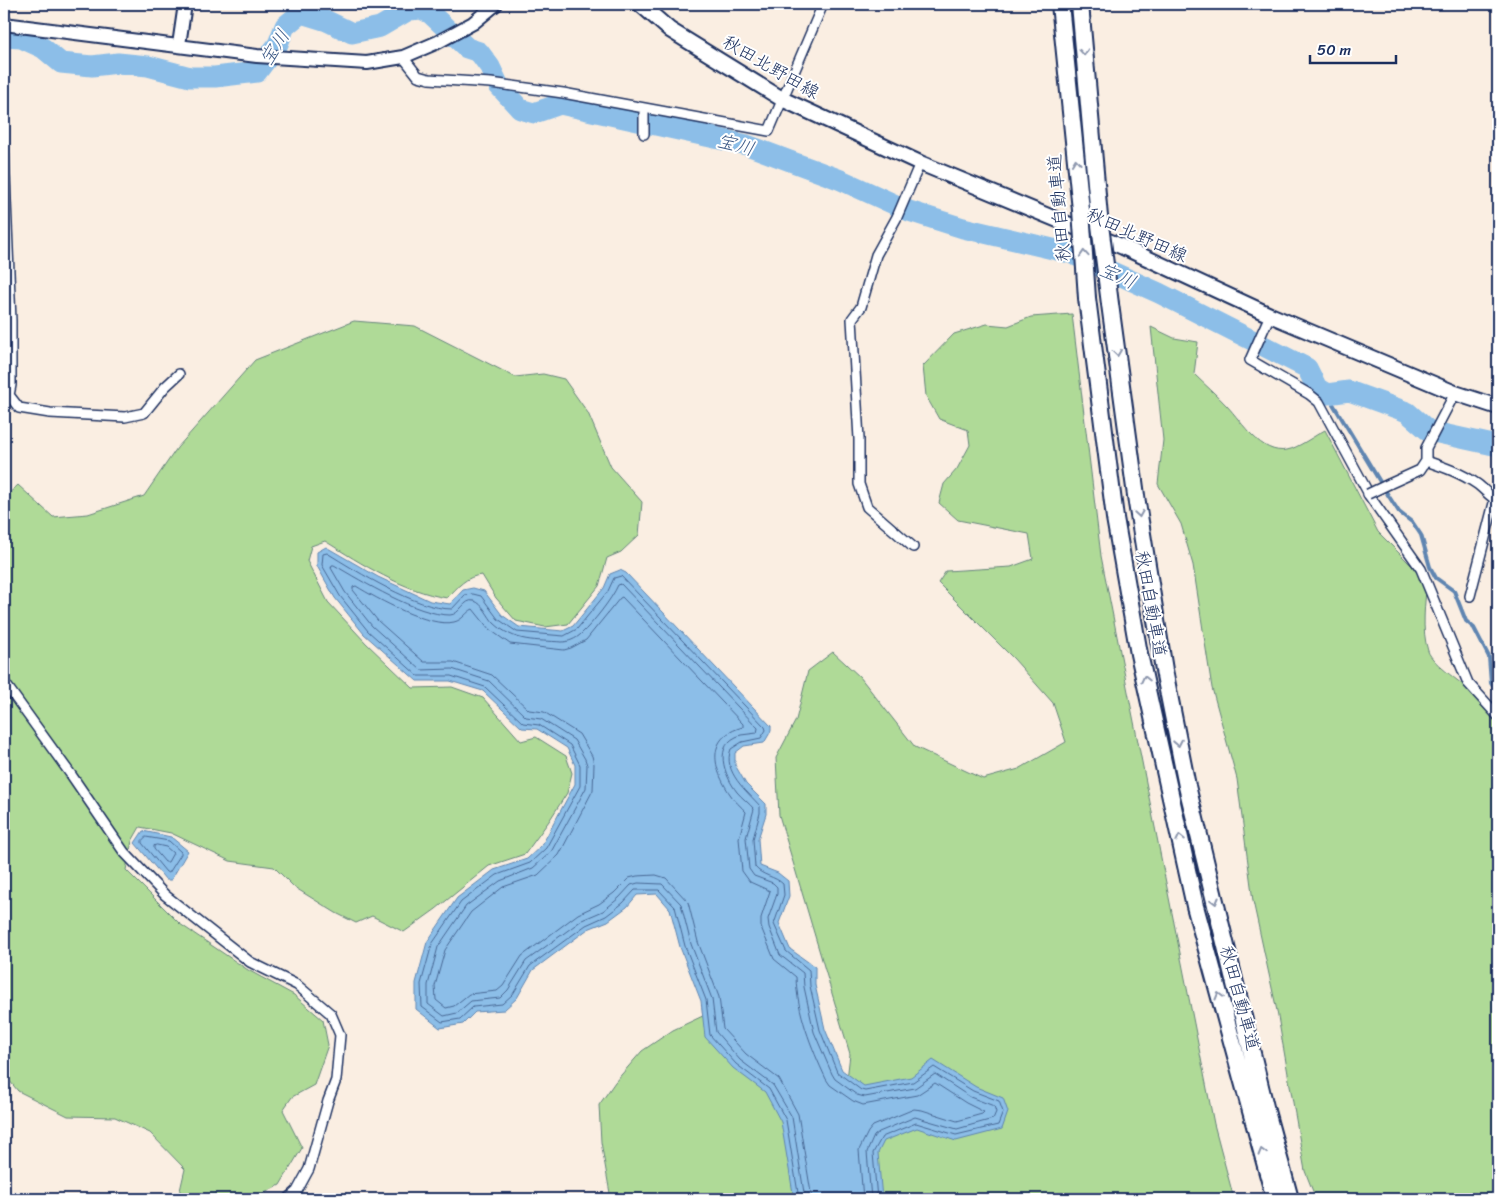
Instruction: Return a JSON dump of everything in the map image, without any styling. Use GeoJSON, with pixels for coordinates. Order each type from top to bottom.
{"type":"FeatureCollection","features":[{"type":"Feature","properties":{"kind":"highway","name":"秋田自動車道"},"geometry":{"type":"LineString","coordinates":[[1060,4],[1081,210],[1087,298],[1115,518],[1139,654],[1195,906],[1275,1199]]}},
{"type":"Feature","properties":{"kind":"highway","name":"秋田自動車道"},"geometry":{"type":"LineString","coordinates":[[1080,4],[1110,304],[1137,503],[1164,670],[1187,786],[1266,1112],[1290,1199]]}},
{"type":"Feature","properties":{"kind":"main road","name":"秋田北野田線"},"geometry":{"type":"LineString","coordinates":[[640,4],[670,30],[782,99],[920,163],[1123,247],[1270,315],[1455,393],[1498,407]]}},
{"type":"Feature","properties":{"kind":"street"},"geometry":{"type":"LineString","coordinates":[[179,46],[185,4]]}},
{"type":"Feature","properties":{"kind":"street"},"geometry":{"type":"LineString","coordinates":[[4,24],[257,56],[367,63],[403,57],[438,42],[473,23],[496,4]]}},
{"type":"Feature","properties":{"kind":"street"},"geometry":{"type":"LineString","coordinates":[[403,57],[418,76],[429,79],[491,83],[563,93],[769,131],[824,4]]}},
{"type":"Feature","properties":{"kind":"street"},"geometry":{"type":"LineString","coordinates":[[644,108],[644,134]]}},
{"type":"Feature","properties":{"kind":"street"},"geometry":{"type":"LineString","coordinates":[[4,151],[11,321],[11,385],[6,397],[19,408],[75,415],[125,417],[144,413],[165,387],[179,374]]}},
{"type":"Feature","properties":{"kind":"street"},"geometry":{"type":"LineString","coordinates":[[913,547],[867,507],[858,484],[860,439],[852,319],[861,307],[876,255],[897,217],[920,163]]}},
{"type":"Feature","properties":{"kind":"street"},"geometry":{"type":"LineString","coordinates":[[1270,315],[1250,360],[1309,394],[1319,402],[1370,496],[1420,569],[1468,683],[1498,716]]}},
{"type":"Feature","properties":{"kind":"street"},"geometry":{"type":"LineString","coordinates":[[1370,496],[1388,484],[1420,470],[1424,466],[1426,448],[1455,393]]}},
{"type":"Feature","properties":{"kind":"street"},"geometry":{"type":"LineString","coordinates":[[1426,461],[1449,469],[1471,481],[1496,500],[1470,596]]}},
{"type":"Feature","properties":{"kind":"street"},"geometry":{"type":"LineString","coordinates":[[4,682],[124,852],[165,895],[250,962],[297,985],[331,1014],[340,1035],[336,1080],[328,1101],[309,1169],[297,1191],[288,1199]]}},
{"type":"Feature","properties":{"kind":"green space"},"geometry":{"type":"Polygon","coordinates":[[[1072,314],[1101,556],[1214,1124],[1234,1199],[611,1199],[601,1142],[599,1105],[615,1082],[642,1051],[673,1030],[707,1014],[843,1114],[850,1054],[779,815],[776,758],[796,720],[808,671],[833,652],[860,677],[915,747],[983,779],[1019,769],[1066,742],[1053,703],[1014,659],[938,583],[946,571],[1011,567],[1033,559],[1029,534],[958,520],[939,503],[944,484],[957,469],[970,445],[968,430],[939,419],[926,396],[923,366],[954,334],[987,324],[1008,326],[1031,317],[1072,314]]]}},
{"type":"Feature","properties":{"kind":"green space"},"geometry":{"type":"Polygon","coordinates":[[[354,321],[415,326],[515,377],[543,374],[564,379],[588,413],[611,467],[642,502],[639,535],[621,552],[607,558],[599,586],[568,624],[545,627],[516,621],[496,598],[482,575],[471,577],[447,598],[415,589],[383,576],[325,541],[311,546],[307,561],[328,602],[366,643],[413,688],[452,687],[483,698],[521,741],[536,737],[566,756],[572,773],[567,793],[525,854],[489,866],[404,932],[372,916],[356,923],[336,913],[294,887],[274,867],[230,861],[171,833],[140,827],[132,841],[126,870],[180,924],[248,970],[294,995],[323,1020],[328,1045],[314,1085],[292,1097],[283,1110],[302,1148],[280,1185],[253,1199],[178,1199],[185,1169],[150,1133],[115,1117],[68,1116],[18,1091],[4,1074],[4,498],[18,485],[53,517],[88,514],[144,496],[177,448],[255,360],[354,321]]]}},
{"type":"Feature","properties":{"kind":"green space"},"geometry":{"type":"Polygon","coordinates":[[[1151,327],[1174,338],[1198,342],[1194,374],[1223,402],[1253,436],[1269,447],[1278,450],[1291,449],[1325,430],[1378,532],[1427,581],[1424,625],[1428,651],[1442,668],[1471,691],[1494,713],[1498,721],[1498,1199],[1316,1199],[1305,1171],[1277,1011],[1253,901],[1237,779],[1212,688],[1193,565],[1181,524],[1158,484],[1163,440],[1151,327]]]}},
{"type":"Feature","properties":{"kind":"water"},"geometry":{"type":"Polygon","coordinates":[[[326,547],[378,577],[430,601],[450,604],[463,590],[473,588],[484,591],[502,615],[519,627],[563,631],[573,626],[604,588],[610,574],[620,570],[626,573],[771,726],[771,731],[764,743],[744,746],[735,753],[735,765],[746,784],[766,804],[766,814],[758,839],[760,866],[778,873],[788,881],[789,896],[779,923],[790,949],[815,967],[815,985],[825,1029],[842,1070],[864,1086],[911,1077],[933,1060],[976,1087],[1003,1098],[1008,1112],[1002,1129],[956,1141],[917,1128],[884,1141],[878,1153],[882,1199],[794,1199],[781,1122],[765,1092],[733,1068],[705,1037],[701,1001],[680,947],[670,909],[657,894],[637,895],[627,907],[608,921],[588,929],[533,970],[517,998],[504,1010],[475,1012],[463,1024],[440,1028],[416,1009],[416,983],[427,942],[457,898],[494,870],[527,859],[542,845],[575,784],[575,765],[567,748],[537,729],[522,728],[483,691],[450,681],[417,681],[364,634],[335,598],[317,566],[317,552],[326,547]]]}},
{"type":"Feature","properties":{"kind":"water"},"geometry":{"type":"Polygon","coordinates":[[[143,831],[171,837],[188,851],[171,880],[166,880],[135,843],[143,831]]]}},
{"type":"Feature","properties":{"kind":"waterway","name":"宝川"},"geometry":{"type":"LineString","coordinates":[[4,37],[21,38],[43,48],[61,63],[92,66],[118,63],[148,66],[190,77],[215,77],[257,72],[278,44],[285,26],[301,13],[327,21],[352,33],[380,27],[409,10],[422,9],[431,14],[467,48],[479,52],[490,67],[499,86],[520,109],[534,113],[560,104],[747,145],[841,180],[909,211],[963,228],[1070,253],[1159,293],[1307,368],[1317,388],[1327,394],[1349,391],[1407,412],[1429,431],[1498,446]]}},
{"type":"Feature","properties":{"kind":"waterway"},"geometry":{"type":"LineString","coordinates":[[1327,394],[1399,512],[1413,523],[1421,535],[1430,567],[1436,578],[1454,591],[1466,621],[1474,628],[1489,657],[1491,683],[1498,693]]}}]}
